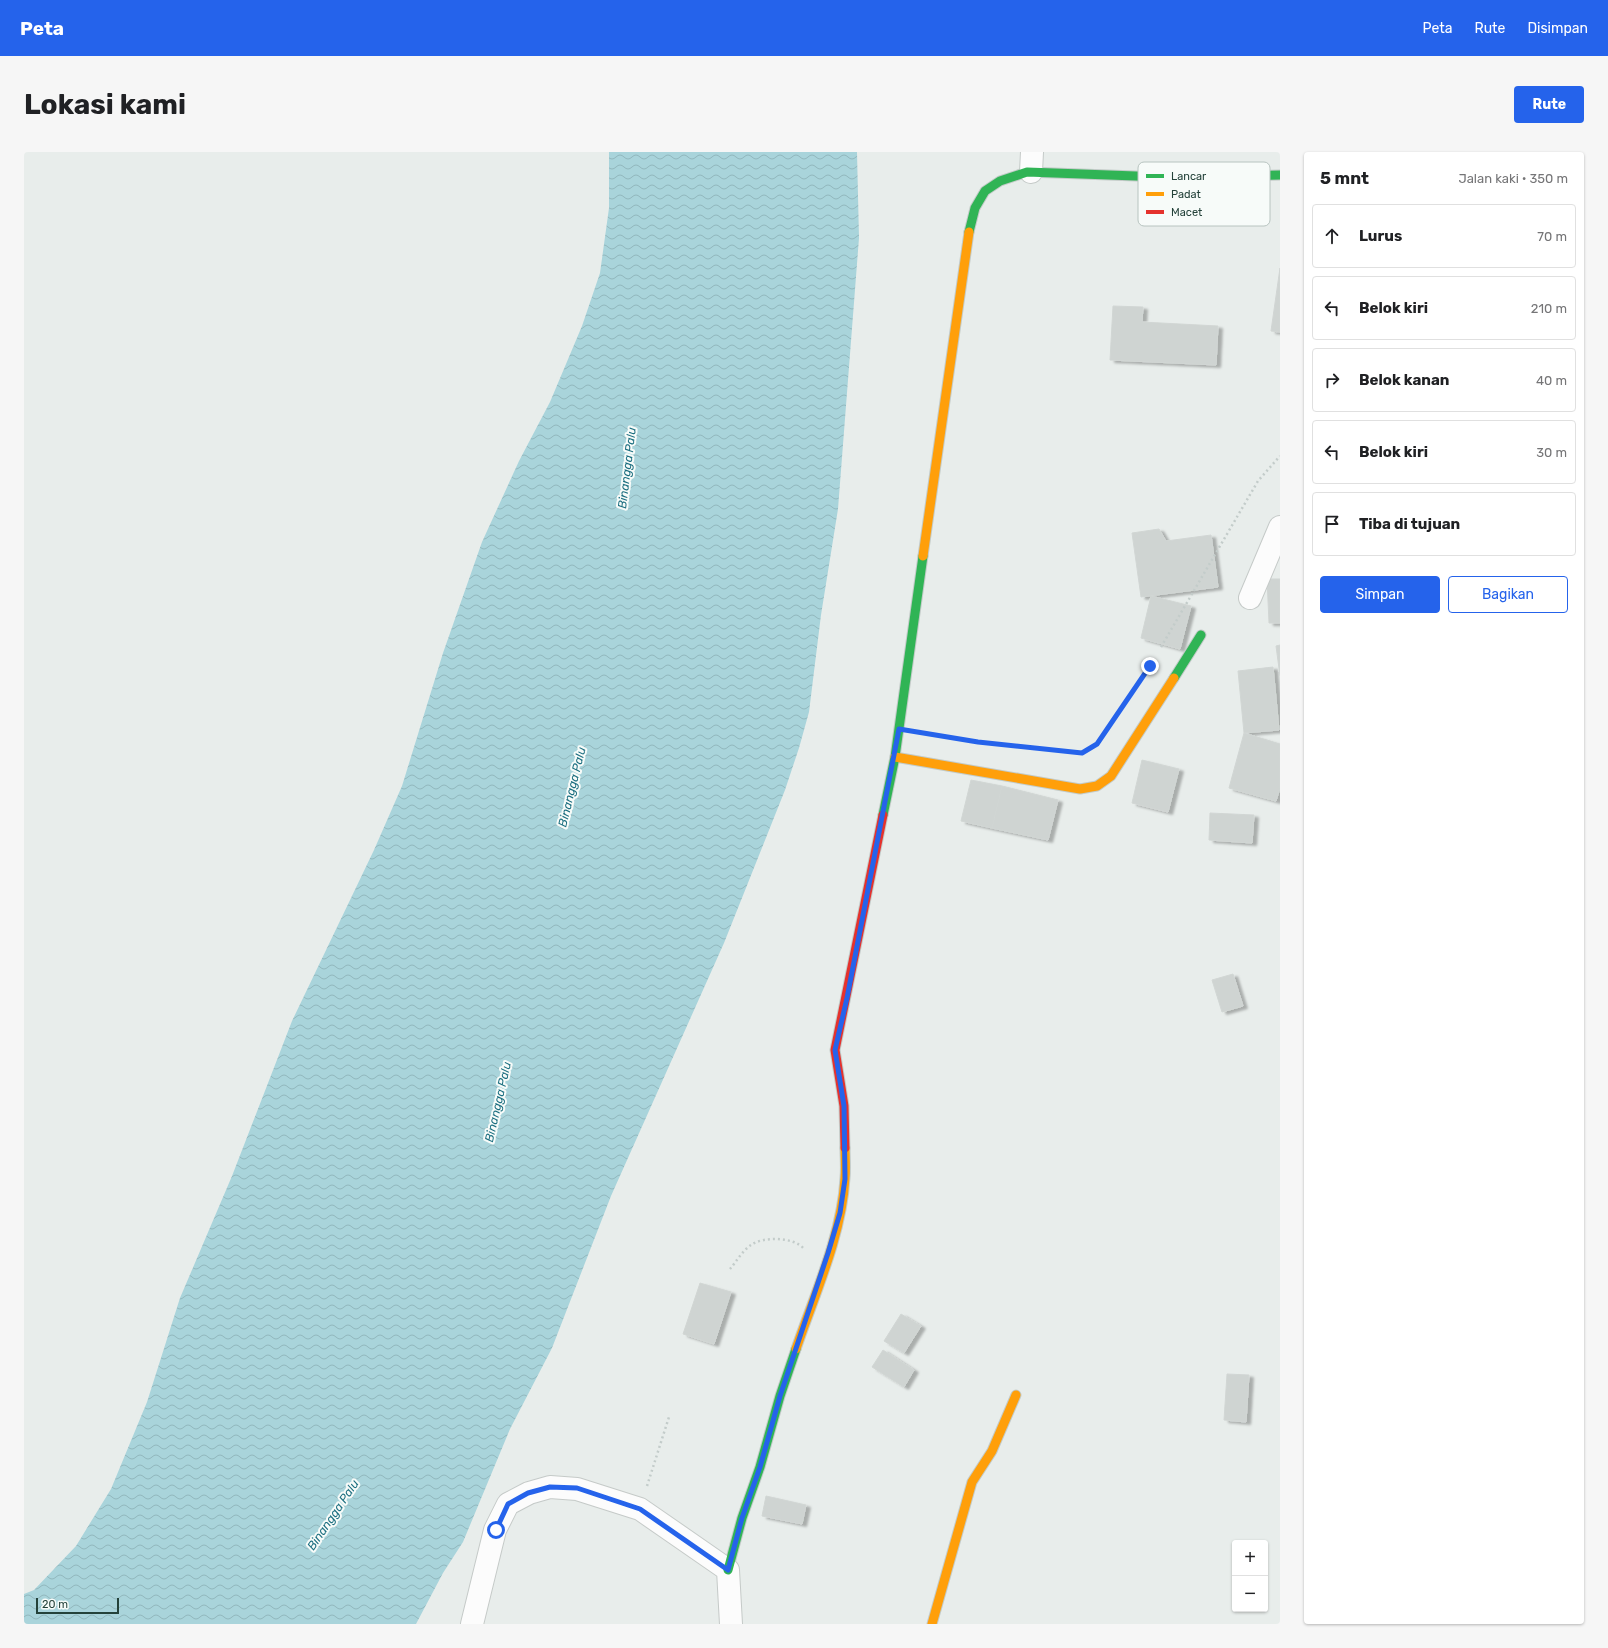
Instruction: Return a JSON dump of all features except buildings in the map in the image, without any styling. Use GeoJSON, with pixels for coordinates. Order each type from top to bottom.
{"type":"FeatureCollection","features":[{"type":"Feature","properties":{"kind":"street"},"geometry":{"type":"LineString","coordinates":[[731,1624],[728,1570],[742,1518],[760,1467],[780,1396],[840,1213],[845,1179],[844,1106],[835,1050],[847,998],[895,757],[968,234],[976,206],[985,190],[1031,162],[1090,176],[1138,176]]}},
{"type":"Feature","properties":{"kind":"street"},"geometry":{"type":"LineString","coordinates":[[1270,175],[1280,175]]}},
{"type":"Feature","properties":{"kind":"street"},"geometry":{"type":"LineString","coordinates":[[1250,598],[1280,527]]}},
{"type":"Feature","properties":{"kind":"street"},"geometry":{"type":"LineString","coordinates":[[895,757],[1080,789],[1097,786],[1111,776],[1201,635]]}},
{"type":"Feature","properties":{"kind":"street"},"geometry":{"type":"LineString","coordinates":[[932,1624],[972,1482],[983,1469],[992,1454],[1016,1395]]}},
{"type":"Feature","properties":{"kind":"street"},"geometry":{"type":"LineString","coordinates":[[472,1624],[496,1530],[508,1504],[528,1493],[550,1487],[577,1488],[640,1509],[728,1570]]}},
{"type":"Feature","properties":{"kind":"path"},"geometry":{"type":"LineString","coordinates":[[1158,652],[1258,481],[1280,456]]}},
{"type":"Feature","properties":{"kind":"path"},"geometry":{"type":"LineString","coordinates":[[899,729],[978,742],[1082,753],[1097,744],[1136,685]]}},
{"type":"Feature","properties":{"kind":"path"},"geometry":{"type":"LineString","coordinates":[[730,1269],[751,1244],[773,1238],[801,1245],[805,1250]]}},
{"type":"Feature","properties":{"kind":"path"},"geometry":{"type":"LineString","coordinates":[[640,1509],[669,1417]]}},
{"type":"Feature","properties":{"kind":"water","name":"Binangga Palu"},"geometry":{"type":"Polygon","coordinates":[[[609,152],[857,152],[859,238],[838,509],[821,615],[809,712],[785,790],[724,943],[611,1196],[552,1348],[510,1429],[463,1542],[443,1573],[416,1624],[24,1624],[24,1594],[34,1590],[76,1546],[111,1489],[147,1402],[180,1298],[232,1176],[292,1021],[374,850],[402,786],[443,653],[482,542],[519,461],[550,402],[582,326],[600,273],[609,208],[609,152]]]}},
{"type":"Feature","properties":{"kind":"traffic: fast"},"geometry":{"type":"LineString","coordinates":[[969,232],[975,208],[985,191],[1000,181],[1027,172],[1138,176]]}},
{"type":"Feature","properties":{"kind":"traffic: fast"},"geometry":{"type":"LineString","coordinates":[[1270,175],[1280,175]]}},
{"type":"Feature","properties":{"kind":"traffic: fast"},"geometry":{"type":"LineString","coordinates":[[883,815],[895,757],[923,556]]}},
{"type":"Feature","properties":{"kind":"traffic: fast"},"geometry":{"type":"LineString","coordinates":[[1174,678],[1201,635]]}},
{"type":"Feature","properties":{"kind":"traffic: fast"},"geometry":{"type":"LineString","coordinates":[[728,1570],[742,1518],[760,1467],[780,1396],[796,1349]]}},
{"type":"Feature","properties":{"kind":"traffic: slow"},"geometry":{"type":"LineString","coordinates":[[923,556],[969,232]]}},
{"type":"Feature","properties":{"kind":"traffic: slow"},"geometry":{"type":"LineString","coordinates":[[895,757],[1080,789],[1097,786],[1111,776],[1174,678]]}},
{"type":"Feature","properties":{"kind":"traffic: slow"},"geometry":{"type":"LineString","coordinates":[[796,1349],[826,1265],[839,1221],[845,1178],[845,1148]]}},
{"type":"Feature","properties":{"kind":"traffic: slow"},"geometry":{"type":"LineString","coordinates":[[932,1624],[972,1482],[992,1451],[1016,1395]]}},
{"type":"Feature","properties":{"kind":"traffic: jam"},"geometry":{"type":"LineString","coordinates":[[845,1148],[844,1106],[835,1050],[883,815]]}},
{"type":"Feature","properties":{"kind":"route"},"geometry":{"type":"LineString","coordinates":[[496,1530],[508,1504],[528,1493],[550,1487],[577,1488],[640,1509],[728,1570],[742,1518],[760,1467],[780,1396],[840,1213],[845,1179],[844,1106],[835,1050],[847,998],[895,757],[899,729],[978,742],[1082,753],[1097,744],[1150,666]]}}]}
